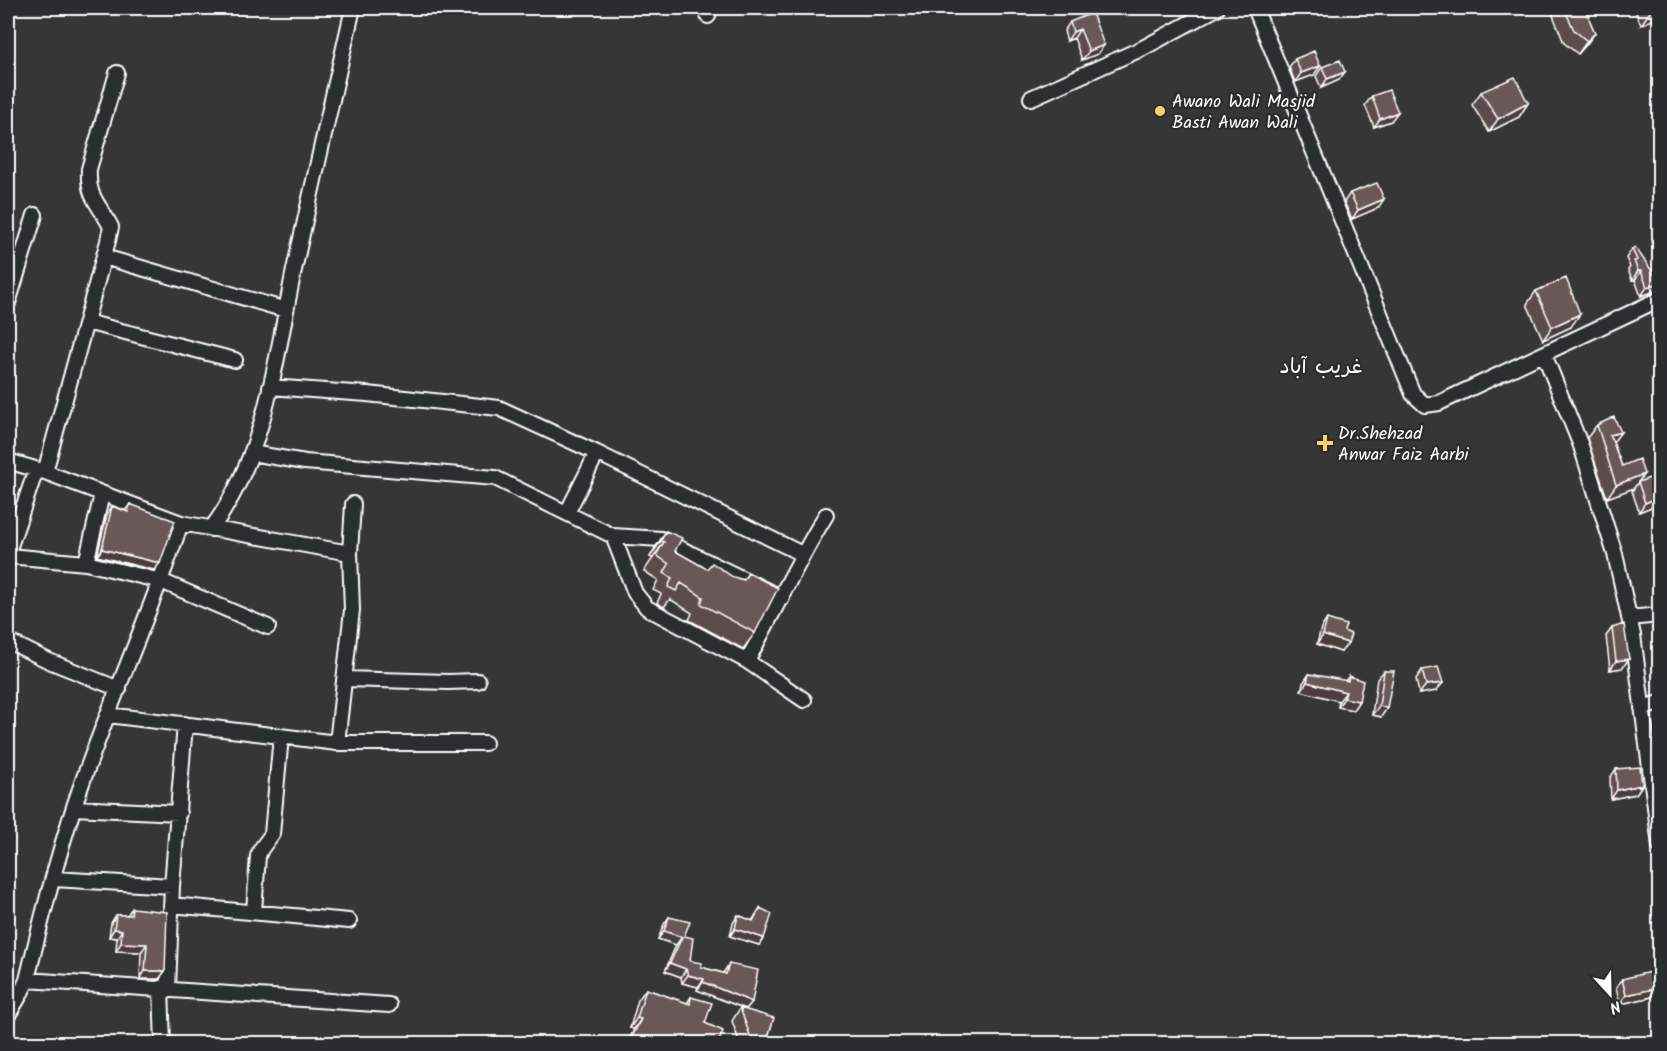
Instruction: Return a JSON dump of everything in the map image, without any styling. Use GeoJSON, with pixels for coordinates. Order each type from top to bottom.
{"type":"FeatureCollection","features":[{"type":"Feature","properties":{"kind":"street"},"geometry":{"type":"LineString","coordinates":[[211,529],[223,512],[251,453],[270,387],[353,8]]}},
{"type":"Feature","properties":{"kind":"street"},"geometry":{"type":"LineString","coordinates":[[1031,98],[1143,48],[1217,8]]}},
{"type":"Feature","properties":{"kind":"street"},"geometry":{"type":"LineString","coordinates":[[1255,8],[1413,394],[1425,405],[1439,403],[1659,298]]}},
{"type":"Feature","properties":{"kind":"street"},"geometry":{"type":"LineString","coordinates":[[117,73],[89,169],[88,182],[91,196],[111,227],[86,322],[41,471],[8,554],[86,563],[161,581],[268,627]]}},
{"type":"Feature","properties":{"kind":"street"},"geometry":{"type":"LineString","coordinates":[[8,303],[35,215]]}},
{"type":"Feature","properties":{"kind":"street"},"geometry":{"type":"LineString","coordinates":[[104,257],[286,310]]}},
{"type":"Feature","properties":{"kind":"street"},"geometry":{"type":"LineString","coordinates":[[86,322],[235,360]]}},
{"type":"Feature","properties":{"kind":"street"},"geometry":{"type":"LineString","coordinates":[[1544,354],[1581,446],[1614,554],[1629,618],[1659,846]]}},
{"type":"Feature","properties":{"kind":"street"},"geometry":{"type":"LineString","coordinates":[[270,387],[368,394],[499,408],[597,453],[802,554]]}},
{"type":"Feature","properties":{"kind":"street"},"geometry":{"type":"LineString","coordinates":[[251,453],[305,462],[495,478],[613,536],[661,539],[782,598]]}},
{"type":"Feature","properties":{"kind":"street"},"geometry":{"type":"LineString","coordinates":[[567,513],[597,453]]}},
{"type":"Feature","properties":{"kind":"street"},"geometry":{"type":"LineString","coordinates":[[8,461],[181,523],[350,553]]}},
{"type":"Feature","properties":{"kind":"street"},"geometry":{"type":"LineString","coordinates":[[86,563],[102,494]]}},
{"type":"Feature","properties":{"kind":"street"},"geometry":{"type":"LineString","coordinates":[[337,743],[352,610],[350,553],[352,504]]}},
{"type":"Feature","properties":{"kind":"street"},"geometry":{"type":"LineString","coordinates":[[747,661],[782,598],[802,554],[826,515]]}},
{"type":"Feature","properties":{"kind":"street"},"geometry":{"type":"LineString","coordinates":[[8,1015],[27,980],[74,808],[181,523]]}},
{"type":"Feature","properties":{"kind":"street"},"geometry":{"type":"LineString","coordinates":[[613,536],[635,592],[647,608],[747,661],[804,700]]}},
{"type":"Feature","properties":{"kind":"street"},"geometry":{"type":"LineString","coordinates":[[1629,618],[1659,615]]}},
{"type":"Feature","properties":{"kind":"street"},"geometry":{"type":"LineString","coordinates":[[8,641],[49,661],[119,688]]}},
{"type":"Feature","properties":{"kind":"street"},"geometry":{"type":"LineString","coordinates":[[345,679],[478,681]]}},
{"type":"Feature","properties":{"kind":"street"},"geometry":{"type":"LineString","coordinates":[[1642,708],[1659,703]]}},
{"type":"Feature","properties":{"kind":"street"},"geometry":{"type":"LineString","coordinates":[[108,715],[337,743],[484,743]]}},
{"type":"Feature","properties":{"kind":"street"},"geometry":{"type":"LineString","coordinates":[[163,1044],[164,988],[186,724]]}},
{"type":"Feature","properties":{"kind":"street"},"geometry":{"type":"LineString","coordinates":[[254,911],[258,856],[272,834],[281,736]]}},
{"type":"Feature","properties":{"kind":"street"},"geometry":{"type":"LineString","coordinates":[[74,808],[179,813]]}},
{"type":"Feature","properties":{"kind":"street"},"geometry":{"type":"LineString","coordinates":[[54,879],[172,886]]}},
{"type":"Feature","properties":{"kind":"street"},"geometry":{"type":"LineString","coordinates":[[171,905],[349,921]]}},
{"type":"Feature","properties":{"kind":"street"},"geometry":{"type":"LineString","coordinates":[[27,980],[389,1005]]}},
{"type":"Feature","properties":{"kind":"building"},"geometry":{"type":"Polygon","coordinates":[[[1564,8],[1587,8],[1585,9],[1595,33],[1587,41],[1574,30],[1564,8]]]}},
{"type":"Feature","properties":{"kind":"building"},"geometry":{"type":"Polygon","coordinates":[[[1092,13],[1104,45],[1089,51],[1080,29],[1073,32],[1070,22],[1092,13]]]}},
{"type":"Feature","properties":{"kind":"building"},"geometry":{"type":"Polygon","coordinates":[[[1314,51],[1320,66],[1301,73],[1295,59],[1314,51]]]}},
{"type":"Feature","properties":{"kind":"building"},"geometry":{"type":"Polygon","coordinates":[[[1340,60],[1345,72],[1327,79],[1322,67],[1340,60]]]}},
{"type":"Feature","properties":{"kind":"building"},"geometry":{"type":"Polygon","coordinates":[[[1515,77],[1528,103],[1498,119],[1481,92],[1515,77]]]}},
{"type":"Feature","properties":{"kind":"building"},"geometry":{"type":"Polygon","coordinates":[[[1389,90],[1398,112],[1380,119],[1372,96],[1389,90]]]}},
{"type":"Feature","properties":{"kind":"building"},"geometry":{"type":"Polygon","coordinates":[[[1377,183],[1384,199],[1358,210],[1350,193],[1377,183]]]}},
{"type":"Feature","properties":{"kind":"building"},"geometry":{"type":"Polygon","coordinates":[[[1635,247],[1659,283],[1647,287],[1634,261],[1637,260],[1632,249],[1635,247]]]}},
{"type":"Feature","properties":{"kind":"building"},"geometry":{"type":"Polygon","coordinates":[[[1566,278],[1580,314],[1552,327],[1536,291],[1566,278]]]}},
{"type":"Feature","properties":{"kind":"building"},"geometry":{"type":"Polygon","coordinates":[[[1614,417],[1621,432],[1610,435],[1622,466],[1639,459],[1644,474],[1616,485],[1597,425],[1614,417]]]}},
{"type":"Feature","properties":{"kind":"building"},"geometry":{"type":"Polygon","coordinates":[[[1659,475],[1659,497],[1645,503],[1638,482],[1659,475]]]}},
{"type":"Feature","properties":{"kind":"building"},"geometry":{"type":"Polygon","coordinates":[[[130,504],[175,521],[160,563],[102,549],[112,506],[128,512],[130,504]]]}},
{"type":"Feature","properties":{"kind":"building"},"geometry":{"type":"Polygon","coordinates":[[[666,531],[682,538],[675,551],[707,569],[712,563],[733,577],[744,580],[748,573],[778,588],[755,633],[701,604],[703,597],[681,583],[676,591],[668,587],[672,578],[664,573],[669,564],[656,555],[664,542],[661,541],[666,531]]]}},
{"type":"Feature","properties":{"kind":"building"},"geometry":{"type":"Polygon","coordinates":[[[1327,619],[1346,625],[1344,631],[1351,634],[1348,643],[1323,635],[1327,619]]]}},
{"type":"Feature","properties":{"kind":"building"},"geometry":{"type":"Polygon","coordinates":[[[1624,624],[1629,659],[1616,661],[1612,628],[1624,624]]]}},
{"type":"Feature","properties":{"kind":"building"},"geometry":{"type":"Polygon","coordinates":[[[1438,667],[1443,683],[1426,685],[1422,670],[1438,667]]]}},
{"type":"Feature","properties":{"kind":"building"},"geometry":{"type":"Polygon","coordinates":[[[1384,671],[1394,671],[1387,708],[1379,706],[1384,671]]]}},
{"type":"Feature","properties":{"kind":"building"},"geometry":{"type":"Polygon","coordinates":[[[1309,674],[1348,681],[1349,676],[1363,681],[1359,701],[1344,698],[1346,692],[1307,682],[1309,674]]]}},
{"type":"Feature","properties":{"kind":"building"},"geometry":{"type":"Polygon","coordinates":[[[1640,767],[1642,785],[1617,790],[1616,769],[1640,767]]]}},
{"type":"Feature","properties":{"kind":"building"},"geometry":{"type":"Polygon","coordinates":[[[132,908],[167,912],[165,971],[145,971],[147,944],[121,943],[122,930],[114,929],[116,915],[131,915],[132,908]]]}},
{"type":"Feature","properties":{"kind":"building"},"geometry":{"type":"Polygon","coordinates":[[[760,908],[772,914],[764,938],[735,929],[738,915],[753,921],[760,908]]]}},
{"type":"Feature","properties":{"kind":"building"},"geometry":{"type":"Polygon","coordinates":[[[669,917],[690,922],[684,936],[693,938],[690,961],[702,963],[701,967],[726,974],[729,964],[758,970],[752,1002],[703,982],[704,979],[688,975],[686,969],[670,963],[682,937],[664,931],[669,917]]]}},
{"type":"Feature","properties":{"kind":"building"},"geometry":{"type":"Polygon","coordinates":[[[1654,971],[1658,988],[1626,995],[1622,979],[1654,971]]]}},
{"type":"Feature","properties":{"kind":"building"},"geometry":{"type":"Polygon","coordinates":[[[646,989],[690,1004],[691,997],[712,1003],[705,1023],[723,1031],[718,1044],[629,1043],[641,1019],[637,1018],[646,989]]]}},
{"type":"Feature","properties":{"kind":"building"},"geometry":{"type":"Polygon","coordinates":[[[740,1008],[774,1018],[766,1044],[746,1044],[747,1039],[752,1041],[740,1008]]]}},
{"type":"Feature","properties":{"kind":"place","name":"Awano Wali Masjid Basti Awan Wali"},"geometry":{"type":"Point","coordinates":[1160,111]}},
{"type":"Feature","properties":{"kind":"place","name":"Dr.Shehzad Anwar Faiz Aarbi"},"geometry":{"type":"Point","coordinates":[1325,443]}},
{"type":"Feature","properties":{"kind":"district","name":"غریب آباد"},"geometry":{"type":"Point","coordinates":[1321,366]}}]}
